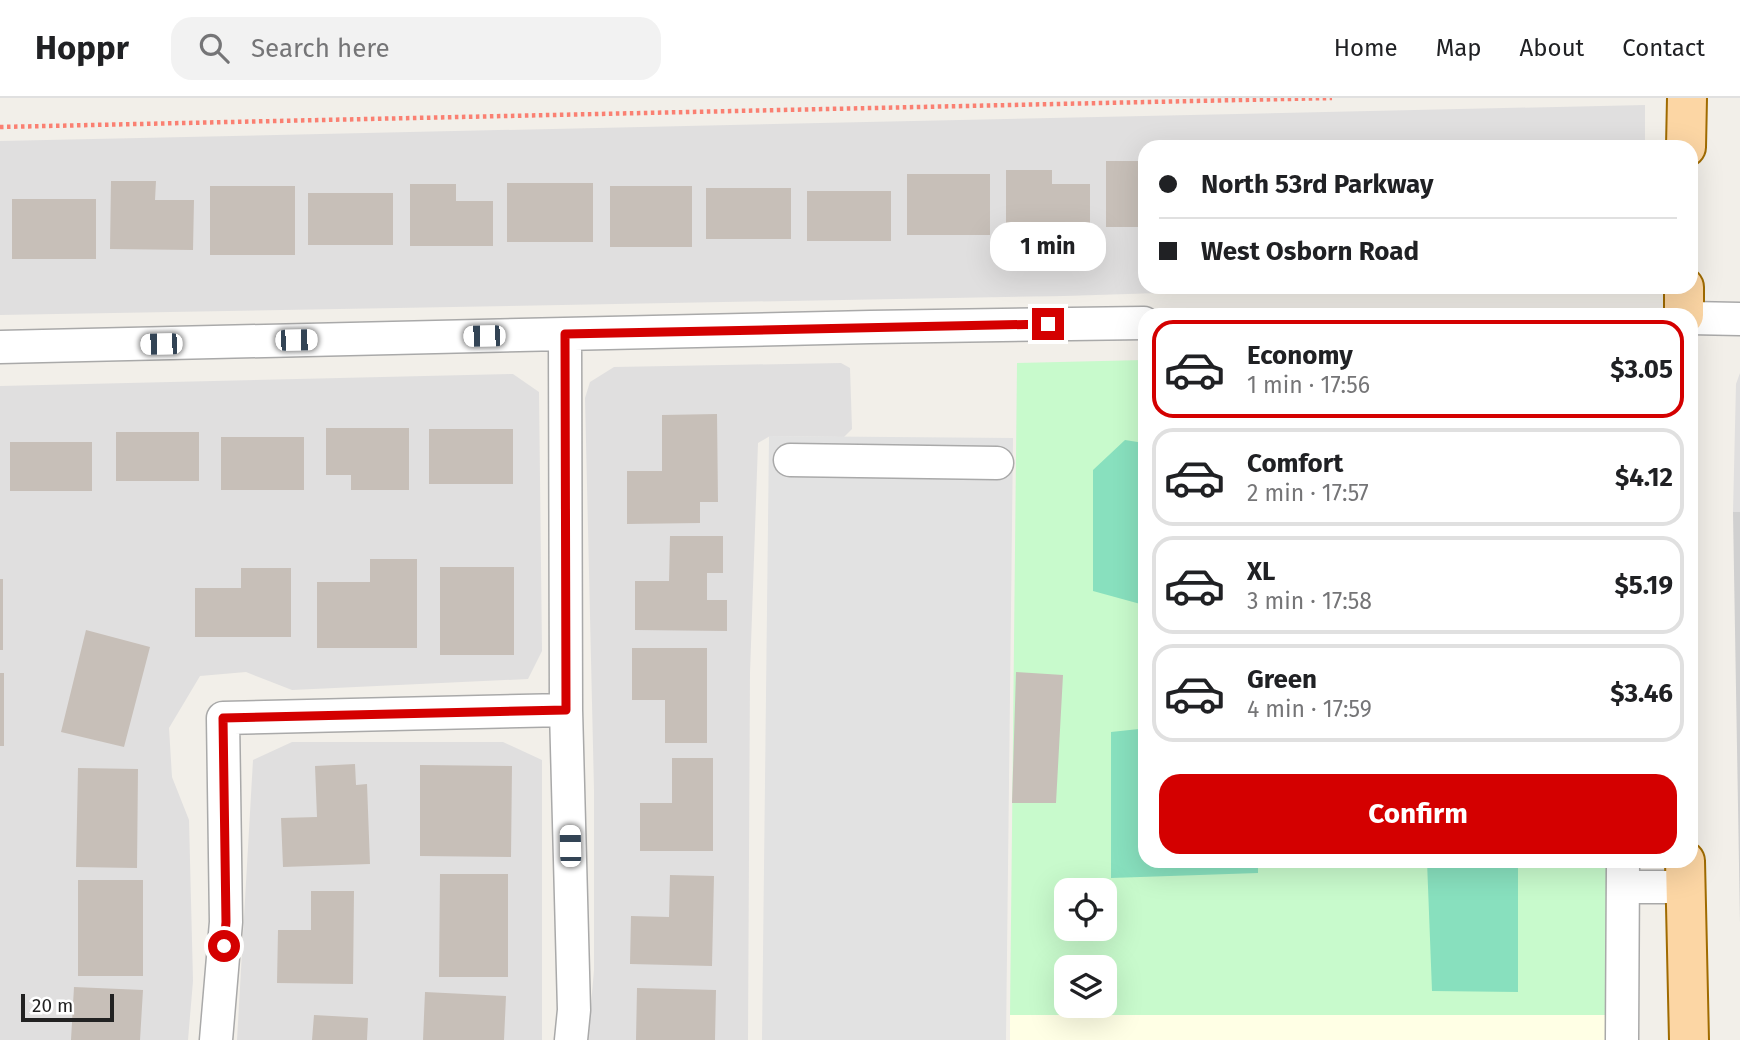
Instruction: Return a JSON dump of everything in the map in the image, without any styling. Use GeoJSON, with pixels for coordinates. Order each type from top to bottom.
{"type":"FeatureCollection","features":[{"type":"Feature","properties":{"kind":"main road"},"geometry":{"type":"LineString","coordinates":[[1686,98],[1686,140]]}},
{"type":"Feature","properties":{"kind":"main road"},"geometry":{"type":"LineString","coordinates":[[1685,874],[1689,1040]]}},
{"type":"Feature","properties":{"kind":"street"},"geometry":{"type":"LineString","coordinates":[[1698,318],[1740,319]]}},
{"type":"Feature","properties":{"kind":"street"},"geometry":{"type":"LineString","coordinates":[[0,347],[1138,323]]}},
{"type":"Feature","properties":{"kind":"street"},"geometry":{"type":"LineString","coordinates":[[565,334],[566,710],[574,1010],[571,1040]]}},
{"type":"Feature","properties":{"kind":"street"},"geometry":{"type":"LineString","coordinates":[[790,460],[997,463]]}},
{"type":"Feature","properties":{"kind":"street"},"geometry":{"type":"LineString","coordinates":[[216,1040],[226,922],[223,718],[566,710]]}},
{"type":"Feature","properties":{"kind":"street"},"geometry":{"type":"LineString","coordinates":[[1622,1040],[1623,874],[1685,874]]}},
{"type":"Feature","properties":{"kind":"path"},"geometry":{"type":"LineString","coordinates":[[0,127],[1332,98]]}},
{"type":"Feature","properties":{"kind":"shaded area"},"geometry":{"type":"Polygon","coordinates":[[[1645,105],[1645,140],[1138,140],[1138,294],[1064,296],[0,315],[0,141],[1645,105]]]}},
{"type":"Feature","properties":{"kind":"shaded area"},"geometry":{"type":"Polygon","coordinates":[[[841,363],[850,368],[852,429],[844,437],[770,436],[758,443],[750,673],[748,1040],[588,1040],[594,970],[594,790],[585,398],[590,382],[614,367],[841,363]]]}},
{"type":"Feature","properties":{"kind":"shaded area"},"geometry":{"type":"Polygon","coordinates":[[[1740,373],[1740,512],[1733,512],[1736,384],[1740,373]]]}},
{"type":"Feature","properties":{"kind":"shaded area"},"geometry":{"type":"Polygon","coordinates":[[[513,374],[539,392],[542,651],[528,679],[292,690],[246,672],[200,676],[169,728],[172,777],[189,820],[193,981],[188,1040],[0,1040],[0,386],[513,374]]]}},
{"type":"Feature","properties":{"kind":"shaded area"},"geometry":{"type":"Polygon","coordinates":[[[769,436],[1013,438],[1006,1040],[762,1040],[769,436]]]}},
{"type":"Feature","properties":{"kind":"shaded area"},"geometry":{"type":"Polygon","coordinates":[[[1733,512],[1740,512],[1740,923],[1733,512]]]}},
{"type":"Feature","properties":{"kind":"shaded area"},"geometry":{"type":"Polygon","coordinates":[[[292,742],[503,742],[542,760],[542,1040],[237,1040],[253,760],[292,742]]]}},
{"type":"Feature","properties":{"kind":"shaded area"},"geometry":{"type":"Polygon","coordinates":[[[1010,1015],[1117,1018],[1117,1015],[1606,1015],[1606,1040],[1010,1040],[1010,1015]]]}},
{"type":"Feature","properties":{"kind":"green space"},"geometry":{"type":"Polygon","coordinates":[[[1138,360],[1138,868],[1606,868],[1606,1015],[1117,1015],[1117,955],[1054,955],[1054,1015],[1010,1015],[1017,363],[1138,360]]]}},
{"type":"Feature","properties":{"kind":"green space"},"geometry":{"type":"Polygon","coordinates":[[[1125,440],[1138,442],[1138,603],[1093,591],[1093,470],[1125,440]]]}},
{"type":"Feature","properties":{"kind":"green space"},"geometry":{"type":"Polygon","coordinates":[[[1138,729],[1138,868],[1258,868],[1258,873],[1111,878],[1111,732],[1138,729]]]}},
{"type":"Feature","properties":{"kind":"green space"},"geometry":{"type":"Polygon","coordinates":[[[1427,868],[1518,868],[1518,992],[1432,991],[1427,868]]]}},
{"type":"Feature","properties":{"kind":"building"},"geometry":{"type":"Polygon","coordinates":[[[1106,161],[1138,161],[1138,227],[1106,227],[1106,161]]]}},
{"type":"Feature","properties":{"kind":"building"},"geometry":{"type":"Polygon","coordinates":[[[1006,170],[1052,170],[1052,184],[1090,184],[1090,235],[1006,235],[1006,170]]]}},
{"type":"Feature","properties":{"kind":"building"},"geometry":{"type":"Polygon","coordinates":[[[907,174],[990,174],[990,235],[907,235],[907,174]]]}},
{"type":"Feature","properties":{"kind":"building"},"geometry":{"type":"Polygon","coordinates":[[[111,181],[156,181],[155,200],[194,200],[193,250],[110,249],[111,181]]]}},
{"type":"Feature","properties":{"kind":"building"},"geometry":{"type":"Polygon","coordinates":[[[507,183],[593,183],[593,242],[507,242],[507,183]]]}},
{"type":"Feature","properties":{"kind":"building"},"geometry":{"type":"Polygon","coordinates":[[[410,184],[456,184],[456,201],[493,201],[493,246],[410,246],[410,184]]]}},
{"type":"Feature","properties":{"kind":"building"},"geometry":{"type":"Polygon","coordinates":[[[210,186],[295,186],[295,255],[210,255],[210,186]]]}},
{"type":"Feature","properties":{"kind":"building"},"geometry":{"type":"Polygon","coordinates":[[[610,186],[692,186],[692,247],[610,247],[610,186]]]}},
{"type":"Feature","properties":{"kind":"building"},"geometry":{"type":"Polygon","coordinates":[[[706,188],[791,188],[791,239],[706,239],[706,188]]]}},
{"type":"Feature","properties":{"kind":"building"},"geometry":{"type":"Polygon","coordinates":[[[807,191],[891,191],[891,241],[807,241],[807,191]]]}},
{"type":"Feature","properties":{"kind":"building"},"geometry":{"type":"Polygon","coordinates":[[[308,193],[393,193],[393,245],[308,245],[308,193]]]}},
{"type":"Feature","properties":{"kind":"building"},"geometry":{"type":"Polygon","coordinates":[[[12,199],[96,199],[96,259],[12,259],[12,199]]]}},
{"type":"Feature","properties":{"kind":"building"},"geometry":{"type":"Polygon","coordinates":[[[717,414],[718,502],[700,502],[700,523],[627,524],[627,471],[662,471],[662,415],[717,414]]]}},
{"type":"Feature","properties":{"kind":"building"},"geometry":{"type":"Polygon","coordinates":[[[326,428],[409,428],[409,490],[351,490],[351,475],[326,475],[326,428]]]}},
{"type":"Feature","properties":{"kind":"building"},"geometry":{"type":"Polygon","coordinates":[[[429,429],[513,429],[513,484],[429,484],[429,429]]]}},
{"type":"Feature","properties":{"kind":"building"},"geometry":{"type":"Polygon","coordinates":[[[116,432],[199,432],[199,481],[116,481],[116,432]]]}},
{"type":"Feature","properties":{"kind":"building"},"geometry":{"type":"Polygon","coordinates":[[[221,437],[304,437],[304,490],[221,490],[221,437]]]}},
{"type":"Feature","properties":{"kind":"building"},"geometry":{"type":"Polygon","coordinates":[[[10,442],[92,442],[92,491],[10,491],[10,442]]]}},
{"type":"Feature","properties":{"kind":"building"},"geometry":{"type":"Polygon","coordinates":[[[670,536],[723,536],[723,573],[707,573],[707,600],[727,600],[727,631],[635,630],[635,581],[669,581],[670,536]]]}},
{"type":"Feature","properties":{"kind":"building"},"geometry":{"type":"Polygon","coordinates":[[[370,559],[417,559],[417,648],[317,648],[317,582],[370,582],[370,559]]]}},
{"type":"Feature","properties":{"kind":"building"},"geometry":{"type":"Polygon","coordinates":[[[440,567],[514,567],[514,655],[440,655],[440,567]]]}},
{"type":"Feature","properties":{"kind":"building"},"geometry":{"type":"Polygon","coordinates":[[[241,568],[291,568],[291,637],[195,637],[195,588],[241,588],[241,568]]]}},
{"type":"Feature","properties":{"kind":"building"},"geometry":{"type":"Polygon","coordinates":[[[0,579],[3,579],[3,650],[0,650],[0,579]]]}},
{"type":"Feature","properties":{"kind":"building"},"geometry":{"type":"Polygon","coordinates":[[[86,630],[150,647],[124,747],[61,732],[86,630]]]}},
{"type":"Feature","properties":{"kind":"building"},"geometry":{"type":"Polygon","coordinates":[[[632,648],[707,648],[707,743],[665,743],[665,700],[632,700],[632,648]]]}},
{"type":"Feature","properties":{"kind":"building"},"geometry":{"type":"Polygon","coordinates":[[[1016,672],[1063,675],[1056,803],[1012,803],[1016,672]]]}},
{"type":"Feature","properties":{"kind":"building"},"geometry":{"type":"Polygon","coordinates":[[[0,673],[4,673],[4,746],[0,746],[0,673]]]}},
{"type":"Feature","properties":{"kind":"building"},"geometry":{"type":"Polygon","coordinates":[[[672,758],[713,758],[713,851],[640,851],[640,803],[672,803],[672,758]]]}},
{"type":"Feature","properties":{"kind":"building"},"geometry":{"type":"Polygon","coordinates":[[[355,764],[356,785],[367,784],[370,864],[283,867],[281,818],[317,817],[315,766],[355,764]]]}},
{"type":"Feature","properties":{"kind":"building"},"geometry":{"type":"Polygon","coordinates":[[[420,765],[512,766],[511,857],[420,856],[420,765]]]}},
{"type":"Feature","properties":{"kind":"building"},"geometry":{"type":"Polygon","coordinates":[[[78,768],[138,769],[137,868],[76,867],[78,768]]]}},
{"type":"Feature","properties":{"kind":"building"},"geometry":{"type":"Polygon","coordinates":[[[440,874],[508,874],[508,977],[439,977],[440,874]]]}},
{"type":"Feature","properties":{"kind":"building"},"geometry":{"type":"Polygon","coordinates":[[[670,875],[714,876],[712,966],[630,964],[631,916],[669,917],[670,875]]]}},
{"type":"Feature","properties":{"kind":"building"},"geometry":{"type":"Polygon","coordinates":[[[78,880],[143,880],[143,976],[78,976],[78,880]]]}},
{"type":"Feature","properties":{"kind":"building"},"geometry":{"type":"Polygon","coordinates":[[[311,891],[354,891],[353,984],[277,983],[278,930],[311,930],[311,891]]]}},
{"type":"Feature","properties":{"kind":"building"},"geometry":{"type":"Polygon","coordinates":[[[74,987],[143,990],[140,1040],[71,1040],[74,987]]]}},
{"type":"Feature","properties":{"kind":"building"},"geometry":{"type":"Polygon","coordinates":[[[637,988],[716,990],[715,1040],[636,1040],[637,988]]]}},
{"type":"Feature","properties":{"kind":"building"},"geometry":{"type":"Polygon","coordinates":[[[425,992],[506,996],[504,1040],[423,1040],[425,992]]]}},
{"type":"Feature","properties":{"kind":"building"},"geometry":{"type":"Polygon","coordinates":[[[314,1015],[368,1018],[367,1040],[312,1040],[314,1015]]]}},
{"type":"Feature","properties":{"kind":"route"},"geometry":{"type":"LineString","coordinates":[[224,946],[226,922],[223,718],[566,710],[565,334],[1048,324]]}}]}
